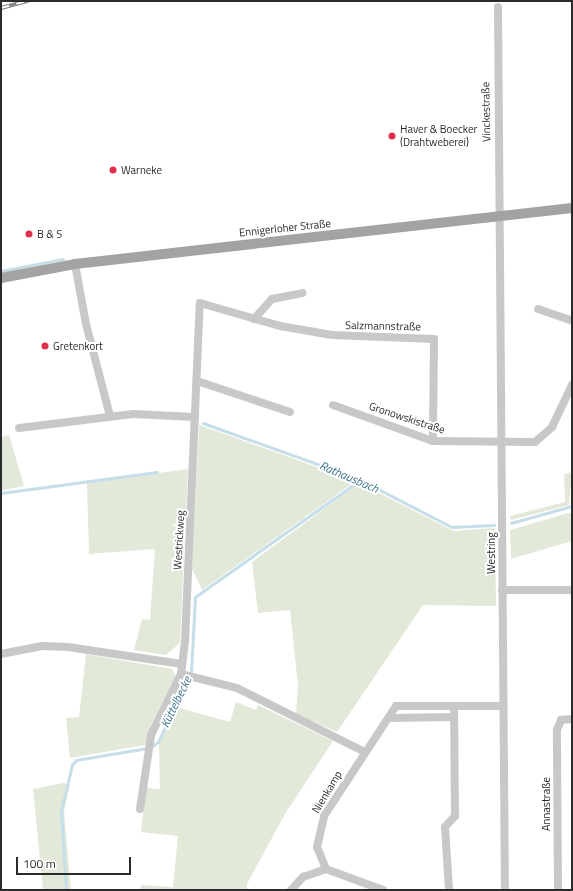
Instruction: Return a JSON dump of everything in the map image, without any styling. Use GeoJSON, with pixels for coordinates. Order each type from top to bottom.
{"type":"FeatureCollection","features":[{"type":"Feature","properties":{"kind":"main road","name":"Ennigerloher Straße"},"geometry":{"type":"LineString","coordinates":[[1,278],[75,264],[572,208]]}},
{"type":"Feature","properties":{"kind":"street","name":"Vinckestraße"},"geometry":{"type":"LineString","coordinates":[[498,7],[498,217]]}},
{"type":"Feature","properties":{"kind":"street","name":"Westring"},"geometry":{"type":"LineString","coordinates":[[498,217],[505,890]]}},
{"type":"Feature","properties":{"kind":"street"},"geometry":{"type":"LineString","coordinates":[[75,264],[86,324],[110,416]]}},
{"type":"Feature","properties":{"kind":"street"},"geometry":{"type":"LineString","coordinates":[[254,319],[272,299],[302,293]]}},
{"type":"Feature","properties":{"kind":"street","name":"Salzmannstraße"},"geometry":{"type":"LineString","coordinates":[[200,303],[254,319],[352,338],[434,339],[433,441]]}},
{"type":"Feature","properties":{"kind":"street","name":"Westrickweg"},"geometry":{"type":"LineString","coordinates":[[140,809],[151,735],[181,674],[200,303]]}},
{"type":"Feature","properties":{"kind":"street"},"geometry":{"type":"LineString","coordinates":[[538,309],[572,320]]}},
{"type":"Feature","properties":{"kind":"street"},"geometry":{"type":"LineString","coordinates":[[197,381],[290,412]]}},
{"type":"Feature","properties":{"kind":"street","name":"Gronowskistraße"},"geometry":{"type":"LineString","coordinates":[[333,405],[433,441],[536,442],[544,438],[572,385]]}},
{"type":"Feature","properties":{"kind":"street"},"geometry":{"type":"LineString","coordinates":[[18,428],[110,416],[195,417]]}},
{"type":"Feature","properties":{"kind":"street"},"geometry":{"type":"LineString","coordinates":[[502,590],[572,590]]}},
{"type":"Feature","properties":{"kind":"street"},"geometry":{"type":"LineString","coordinates":[[1,654],[42,646],[68,647],[182,664]]}},
{"type":"Feature","properties":{"kind":"street"},"geometry":{"type":"LineString","coordinates":[[181,674],[236,688],[365,752]]}},
{"type":"Feature","properties":{"kind":"street","name":"Nienkamp"},"geometry":{"type":"LineString","coordinates":[[326,869],[317,847],[318,830],[365,752],[396,706],[503,706]]}},
{"type":"Feature","properties":{"kind":"street"},"geometry":{"type":"LineString","coordinates":[[449,890],[445,827],[455,816],[454,706]]}},
{"type":"Feature","properties":{"kind":"street"},"geometry":{"type":"LineString","coordinates":[[389,718],[454,717]]}},
{"type":"Feature","properties":{"kind":"street","name":"Annastraße"},"geometry":{"type":"LineString","coordinates":[[558,890],[557,730],[561,720],[572,719]]}},
{"type":"Feature","properties":{"kind":"street"},"geometry":{"type":"LineString","coordinates":[[291,890],[303,877],[326,869],[383,890]]}},
{"type":"Feature","properties":{"kind":"green space"},"geometry":{"type":"Polygon","coordinates":[[[199,425],[356,481],[202,590],[192,569],[199,425]]]}},
{"type":"Feature","properties":{"kind":"green space"},"geometry":{"type":"Polygon","coordinates":[[[9,435],[24,486],[1,491],[1,437],[9,435]]]}},
{"type":"Feature","properties":{"kind":"green space"},"geometry":{"type":"Polygon","coordinates":[[[188,469],[180,643],[166,655],[134,650],[142,619],[150,620],[155,549],[89,554],[87,483],[188,469]]]}},
{"type":"Feature","properties":{"kind":"green space"},"geometry":{"type":"Polygon","coordinates":[[[572,472],[569,505],[511,520],[510,516],[565,502],[564,474],[572,472]]]}},
{"type":"Feature","properties":{"kind":"green space"},"geometry":{"type":"Polygon","coordinates":[[[359,483],[454,531],[495,528],[496,606],[423,605],[337,732],[296,714],[298,686],[290,610],[258,613],[252,562],[359,483]]]}},
{"type":"Feature","properties":{"kind":"green space"},"geometry":{"type":"Polygon","coordinates":[[[572,512],[572,541],[511,559],[510,530],[572,512]]]}},
{"type":"Feature","properties":{"kind":"green space"},"geometry":{"type":"Polygon","coordinates":[[[86,654],[172,669],[176,676],[151,725],[145,745],[70,758],[66,718],[79,717],[86,654]]]}},
{"type":"Feature","properties":{"kind":"green space"},"geometry":{"type":"Polygon","coordinates":[[[236,702],[256,710],[258,705],[333,741],[285,814],[247,884],[247,890],[140,890],[141,885],[173,887],[178,836],[141,832],[146,788],[160,789],[159,743],[176,707],[230,722],[236,702]]]}},
{"type":"Feature","properties":{"kind":"green space"},"geometry":{"type":"Polygon","coordinates":[[[64,783],[70,785],[64,811],[71,890],[43,890],[33,789],[64,783]]]}},
{"type":"Feature","properties":{"kind":"waterway"},"geometry":{"type":"LineString","coordinates":[[1,271],[63,259]]}},
{"type":"Feature","properties":{"kind":"waterway","name":"Rathausbach"},"geometry":{"type":"LineString","coordinates":[[203,423],[357,478],[452,527],[494,525]]}},
{"type":"Feature","properties":{"kind":"waterway","name":"Rathausbach"},"geometry":{"type":"LineString","coordinates":[[1,493],[157,472]]}},
{"type":"Feature","properties":{"kind":"waterway","name":"Küttelbecke"},"geometry":{"type":"LineString","coordinates":[[151,747],[158,742],[191,672],[195,597],[360,480]]}},
{"type":"Feature","properties":{"kind":"waterway","name":"Rathausbach"},"geometry":{"type":"LineString","coordinates":[[511,523],[572,506]]}},
{"type":"Feature","properties":{"kind":"waterway","name":"Küttelbecke"},"geometry":{"type":"LineString","coordinates":[[66,890],[61,811],[72,765],[76,760],[147,748]]}},
{"type":"Feature","properties":{"kind":"railway"},"geometry":{"type":"LineString","coordinates":[[1,8],[28,1]]}},
{"type":"Feature","properties":{"kind":"place","name":"Haver & Boecker (Drahtweberei)"},"geometry":{"type":"Point","coordinates":[392,136]}},
{"type":"Feature","properties":{"kind":"place","name":"Warneke"},"geometry":{"type":"Point","coordinates":[113,170]}},
{"type":"Feature","properties":{"kind":"place","name":"B & S"},"geometry":{"type":"Point","coordinates":[29,234]}},
{"type":"Feature","properties":{"kind":"place","name":"Gretenkort"},"geometry":{"type":"Point","coordinates":[45,346]}}]}
